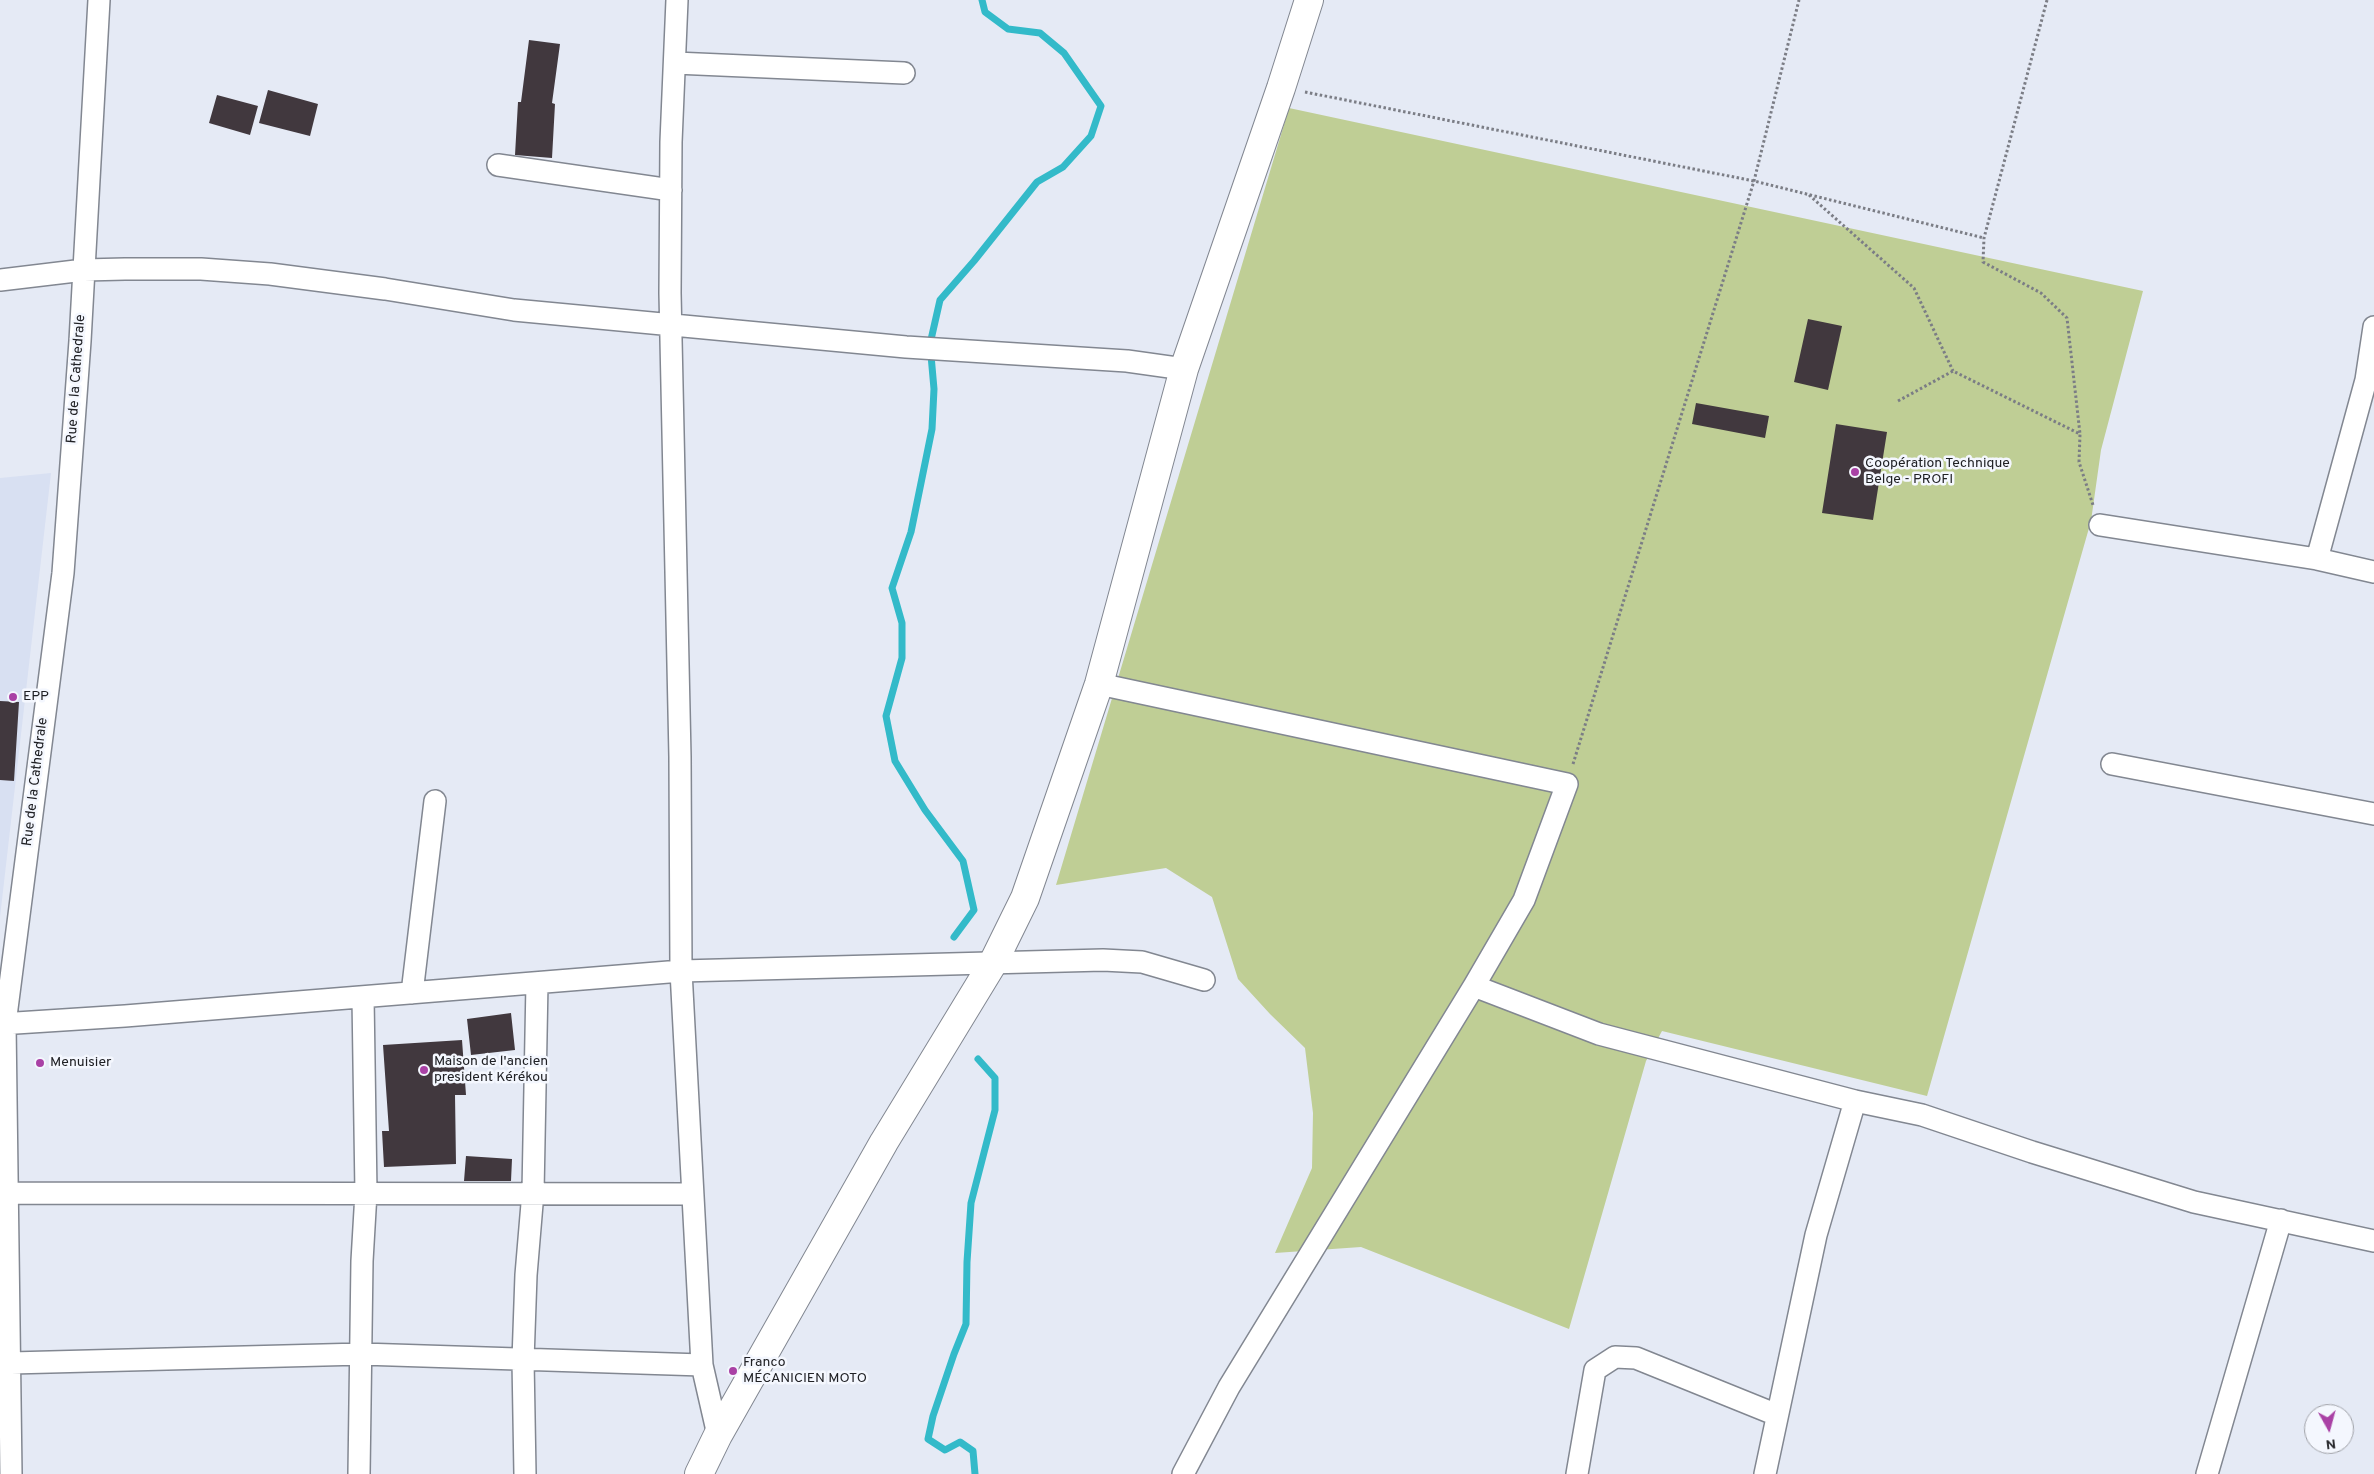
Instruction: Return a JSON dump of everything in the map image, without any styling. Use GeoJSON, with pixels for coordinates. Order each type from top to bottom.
{"type":"FeatureCollection","features":[{"type":"Feature","properties":{"kind":"street","name":"Rue de la Cathedrale"},"geometry":{"type":"LineString","coordinates":[[11,1474],[7,1193],[2,1024],[63,573],[84,270],[99,0]]}},
{"type":"Feature","properties":{"kind":"street"},"geometry":{"type":"LineString","coordinates":[[677,0],[670,190],[680,757],[681,971],[691,1194],[702,1365],[718,1435]]}},
{"type":"Feature","properties":{"kind":"street"},"geometry":{"type":"LineString","coordinates":[[699,1474],[718,1435],[884,1142],[993,963],[1025,898],[1099,684],[1184,369],[1281,88],[1309,0]]}},
{"type":"Feature","properties":{"kind":"street"},"geometry":{"type":"LineString","coordinates":[[674,63],[904,72]]}},
{"type":"Feature","properties":{"kind":"street"},"geometry":{"type":"LineString","coordinates":[[498,165],[670,190]]}},
{"type":"Feature","properties":{"kind":"street"},"geometry":{"type":"LineString","coordinates":[[0,280],[84,270],[201,269],[270,274],[385,289],[514,310],[906,347],[1127,361],[1184,369]]}},
{"type":"Feature","properties":{"kind":"street"},"geometry":{"type":"LineString","coordinates":[[2317,559],[2366,380],[2374,328]]}},
{"type":"Feature","properties":{"kind":"street"},"geometry":{"type":"LineString","coordinates":[[2100,525],[2317,559],[2374,572]]}},
{"type":"Feature","properties":{"kind":"street"},"geometry":{"type":"LineString","coordinates":[[1099,684],[1567,784],[1524,900],[1474,986],[1228,1387],[1183,1474]]}},
{"type":"Feature","properties":{"kind":"street"},"geometry":{"type":"LineString","coordinates":[[2112,764],[2374,814]]}},
{"type":"Feature","properties":{"kind":"street"},"geometry":{"type":"LineString","coordinates":[[412,993],[435,801]]}},
{"type":"Feature","properties":{"kind":"street"},"geometry":{"type":"LineString","coordinates":[[2,1024],[681,971],[1103,960],[1142,962],[1204,980]]}},
{"type":"Feature","properties":{"kind":"street"},"geometry":{"type":"LineString","coordinates":[[525,1474],[523,1360],[526,1276],[533,1192],[537,983]]}},
{"type":"Feature","properties":{"kind":"street"},"geometry":{"type":"LineString","coordinates":[[1474,986],[1599,1034],[1855,1101],[1922,1115],[2194,1202],[2374,1241]]}},
{"type":"Feature","properties":{"kind":"street"},"geometry":{"type":"LineString","coordinates":[[359,1474],[362,1261],[366,1193],[363,997]]}},
{"type":"Feature","properties":{"kind":"street"},"geometry":{"type":"LineString","coordinates":[[1765,1474],[1816,1234],[1855,1101]]}},
{"type":"Feature","properties":{"kind":"street"},"geometry":{"type":"LineString","coordinates":[[7,1193],[533,1192],[691,1194]]}},
{"type":"Feature","properties":{"kind":"street"},"geometry":{"type":"LineString","coordinates":[[2207,1474],[2281,1220]]}},
{"type":"Feature","properties":{"kind":"street"},"geometry":{"type":"LineString","coordinates":[[10,1363],[362,1354],[702,1365]]}},
{"type":"Feature","properties":{"kind":"street"},"geometry":{"type":"LineString","coordinates":[[1578,1474],[1595,1370],[1615,1357],[1636,1358],[1777,1415]]}},
{"type":"Feature","properties":{"kind":"path"},"geometry":{"type":"LineString","coordinates":[[1567,784],[1754,181],[1799,0]]}},
{"type":"Feature","properties":{"kind":"path"},"geometry":{"type":"LineString","coordinates":[[2047,0],[1984,238],[1983,262],[2041,293],[2067,318],[2080,434],[2079,462],[2100,525]]}},
{"type":"Feature","properties":{"kind":"path"},"geometry":{"type":"LineString","coordinates":[[1281,88],[1754,181],[1984,238]]}},
{"type":"Feature","properties":{"kind":"path"},"geometry":{"type":"LineString","coordinates":[[1808,194],[1914,288],[1952,371],[2080,434]]}},
{"type":"Feature","properties":{"kind":"path"},"geometry":{"type":"LineString","coordinates":[[1898,401],[1952,371]]}},
{"type":"Feature","properties":{"kind":"shaded area","name":"EPP"},"geometry":{"type":"Polygon","coordinates":[[[51,473],[0,917],[0,478],[51,473]]]}},
{"type":"Feature","properties":{"kind":"green space"},"geometry":{"type":"Polygon","coordinates":[[[1289,108],[2143,291],[2101,450],[2091,521],[1927,1096],[1662,1031],[1646,1061],[1569,1329],[1361,1247],[1275,1253],[1312,1168],[1313,1113],[1305,1048],[1238,979],[1212,897],[1166,868],[1056,885],[1289,108]]]}},
{"type":"Feature","properties":{"kind":"building"},"geometry":{"type":"Polygon","coordinates":[[[529,40],[560,44],[552,103],[555,104],[552,158],[515,155],[518,102],[521,102],[529,40]]]}},
{"type":"Feature","properties":{"kind":"building"},"geometry":{"type":"Polygon","coordinates":[[[268,90],[318,104],[310,136],[259,123],[268,90]]]}},
{"type":"Feature","properties":{"kind":"building"},"geometry":{"type":"Polygon","coordinates":[[[217,95],[258,106],[250,135],[209,123],[217,95]]]}},
{"type":"Feature","properties":{"kind":"building"},"geometry":{"type":"Polygon","coordinates":[[[1808,319],[1842,326],[1828,390],[1794,382],[1808,319]]]}},
{"type":"Feature","properties":{"kind":"building"},"geometry":{"type":"Polygon","coordinates":[[[1696,403],[1769,416],[1765,438],[1692,424],[1696,403]]]}},
{"type":"Feature","properties":{"kind":"building","name":"Coopération Technique Belge - PROFI"},"geometry":{"type":"Polygon","coordinates":[[[1836,424],[1887,432],[1873,520],[1822,513],[1836,424]]]}},
{"type":"Feature","properties":{"kind":"building"},"geometry":{"type":"Polygon","coordinates":[[[0,701],[19,702],[14,781],[0,780],[0,701]]]}},
{"type":"Feature","properties":{"kind":"building"},"geometry":{"type":"Polygon","coordinates":[[[511,1013],[515,1050],[471,1055],[467,1019],[511,1013]]]}},
{"type":"Feature","properties":{"kind":"building"},"geometry":{"type":"Polygon","coordinates":[[[462,1040],[466,1095],[455,1095],[456,1164],[384,1167],[382,1131],[389,1131],[383,1045],[462,1040]]]}},
{"type":"Feature","properties":{"kind":"building"},"geometry":{"type":"Polygon","coordinates":[[[466,1156],[512,1159],[511,1181],[464,1181],[466,1156]]]}},
{"type":"Feature","properties":{"kind":"waterway"},"geometry":{"type":"LineString","coordinates":[[954,937],[974,910],[963,861],[925,810],[895,761],[886,716],[902,658],[902,623],[892,588],[911,532],[932,429],[934,389],[930,344],[940,300],[1037,182],[1063,167],[1091,136],[1101,106],[1064,53],[1040,33],[1008,29],[985,12],[982,0]]}},
{"type":"Feature","properties":{"kind":"waterway"},"geometry":{"type":"LineString","coordinates":[[975,1474],[973,1451],[960,1442],[945,1450],[928,1439],[933,1416],[966,1324],[967,1262],[971,1203],[995,1110],[995,1078],[978,1059]]}},
{"type":"Feature","properties":{"kind":"place","name":"Coopération Technique Belge - PROFI"},"geometry":{"type":"Point","coordinates":[1855,472]}},
{"type":"Feature","properties":{"kind":"place","name":"EPP"},"geometry":{"type":"Point","coordinates":[13,697]}},
{"type":"Feature","properties":{"kind":"place","name":"Menuisier"},"geometry":{"type":"Point","coordinates":[40,1063]}},
{"type":"Feature","properties":{"kind":"place","name":"Maison de l'ancien president Kérékou"},"geometry":{"type":"Point","coordinates":[424,1070]}},
{"type":"Feature","properties":{"kind":"place","name":"Franco MÉCANICIEN MOTO"},"geometry":{"type":"Point","coordinates":[733,1371]}}]}
